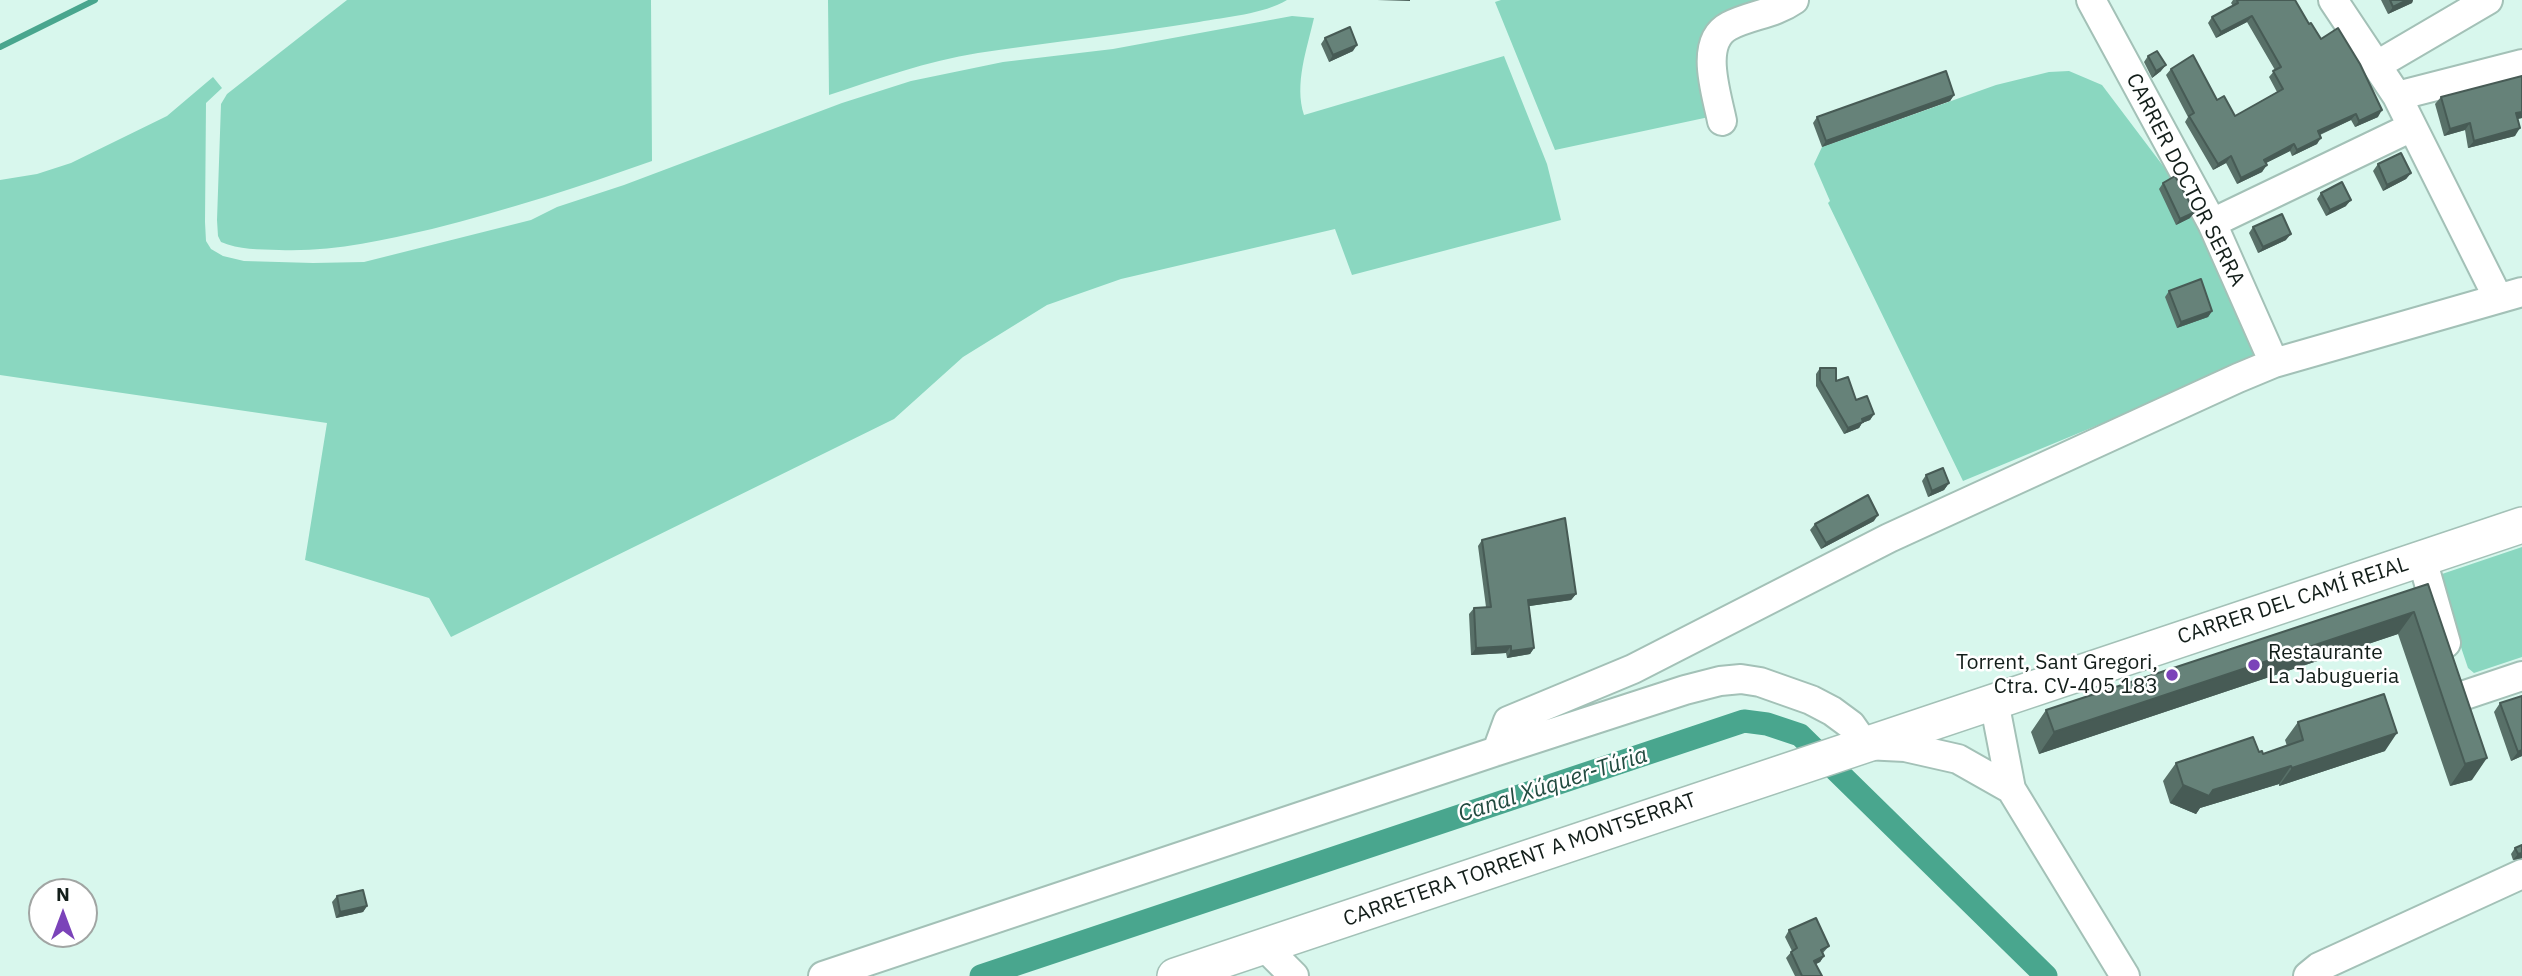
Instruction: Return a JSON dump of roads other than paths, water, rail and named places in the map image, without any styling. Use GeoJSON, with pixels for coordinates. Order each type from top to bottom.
{"type":"FeatureCollection","features":[{"type":"Feature","properties":{"kind":"main road","name":"CARRER DEL CAMÍ REIAL"},"geometry":{"type":"LineString","coordinates":[[1860,746],[2522,525]]}},
{"type":"Feature","properties":{"kind":"main road","name":"CARRETERA TORRENT A MONTSERRAT"},"geometry":{"type":"LineString","coordinates":[[1175,976],[1262,961],[1860,746]]}},
{"type":"Feature","properties":{"kind":"street"},"geometry":{"type":"LineString","coordinates":[[1722,121],[1711,71],[1714,41],[1727,27],[1772,12],[1794,0]]}},
{"type":"Feature","properties":{"kind":"street","name":"CARRER DOCTOR SERRA"},"geometry":{"type":"LineString","coordinates":[[2091,0],[2212,223],[2274,363]]}},
{"type":"Feature","properties":{"kind":"street"},"geometry":{"type":"LineString","coordinates":[[1497,751],[1508,721],[1633,669],[1889,538],[2274,363],[2510,295],[2396,96],[2333,0]]}},
{"type":"Feature","properties":{"kind":"street"},"geometry":{"type":"LineString","coordinates":[[2377,65],[2487,0]]}},
{"type":"Feature","properties":{"kind":"street"},"geometry":{"type":"LineString","coordinates":[[2396,96],[2522,64]]}},
{"type":"Feature","properties":{"kind":"street"},"geometry":{"type":"LineString","coordinates":[[2212,223],[2412,127]]}},
{"type":"Feature","properties":{"kind":"street"},"geometry":{"type":"LineString","coordinates":[[2422,559],[2465,707],[2522,676]]}},
{"type":"Feature","properties":{"kind":"street"},"geometry":{"type":"LineString","coordinates":[[823,976],[1497,751],[1720,681],[1760,681],[1785,689],[1832,711],[1851,724],[1860,746],[1905,747],[1958,759],[2011,789]]}},
{"type":"Feature","properties":{"kind":"street"},"geometry":{"type":"LineString","coordinates":[[1994,701],[2011,789],[2125,976]]}},
{"type":"Feature","properties":{"kind":"street"},"geometry":{"type":"LineString","coordinates":[[2308,976],[2319,967],[2522,874]]}},
{"type":"Feature","properties":{"kind":"street"},"geometry":{"type":"LineString","coordinates":[[1262,961],[1294,976]]}},
{"type":"Feature","properties":{"kind":"waterway"},"geometry":{"type":"LineString","coordinates":[[0,47],[95,0]]}},
{"type":"Feature","properties":{"kind":"waterway","name":"Canal Xúquer-Túria"},"geometry":{"type":"LineString","coordinates":[[981,976],[1744,721],[1767,724],[1800,735],[2046,976]]}},
{"type":"Feature","properties":{"kind":"place","name":"Restaurante La Jabugueria"},"geometry":{"type":"Point","coordinates":[2254,665]}},
{"type":"Feature","properties":{"kind":"place","name":"Torrent, Sant Gregori, Ctra. CV-405 183"},"geometry":{"type":"Point","coordinates":[2172,675]}}]}
